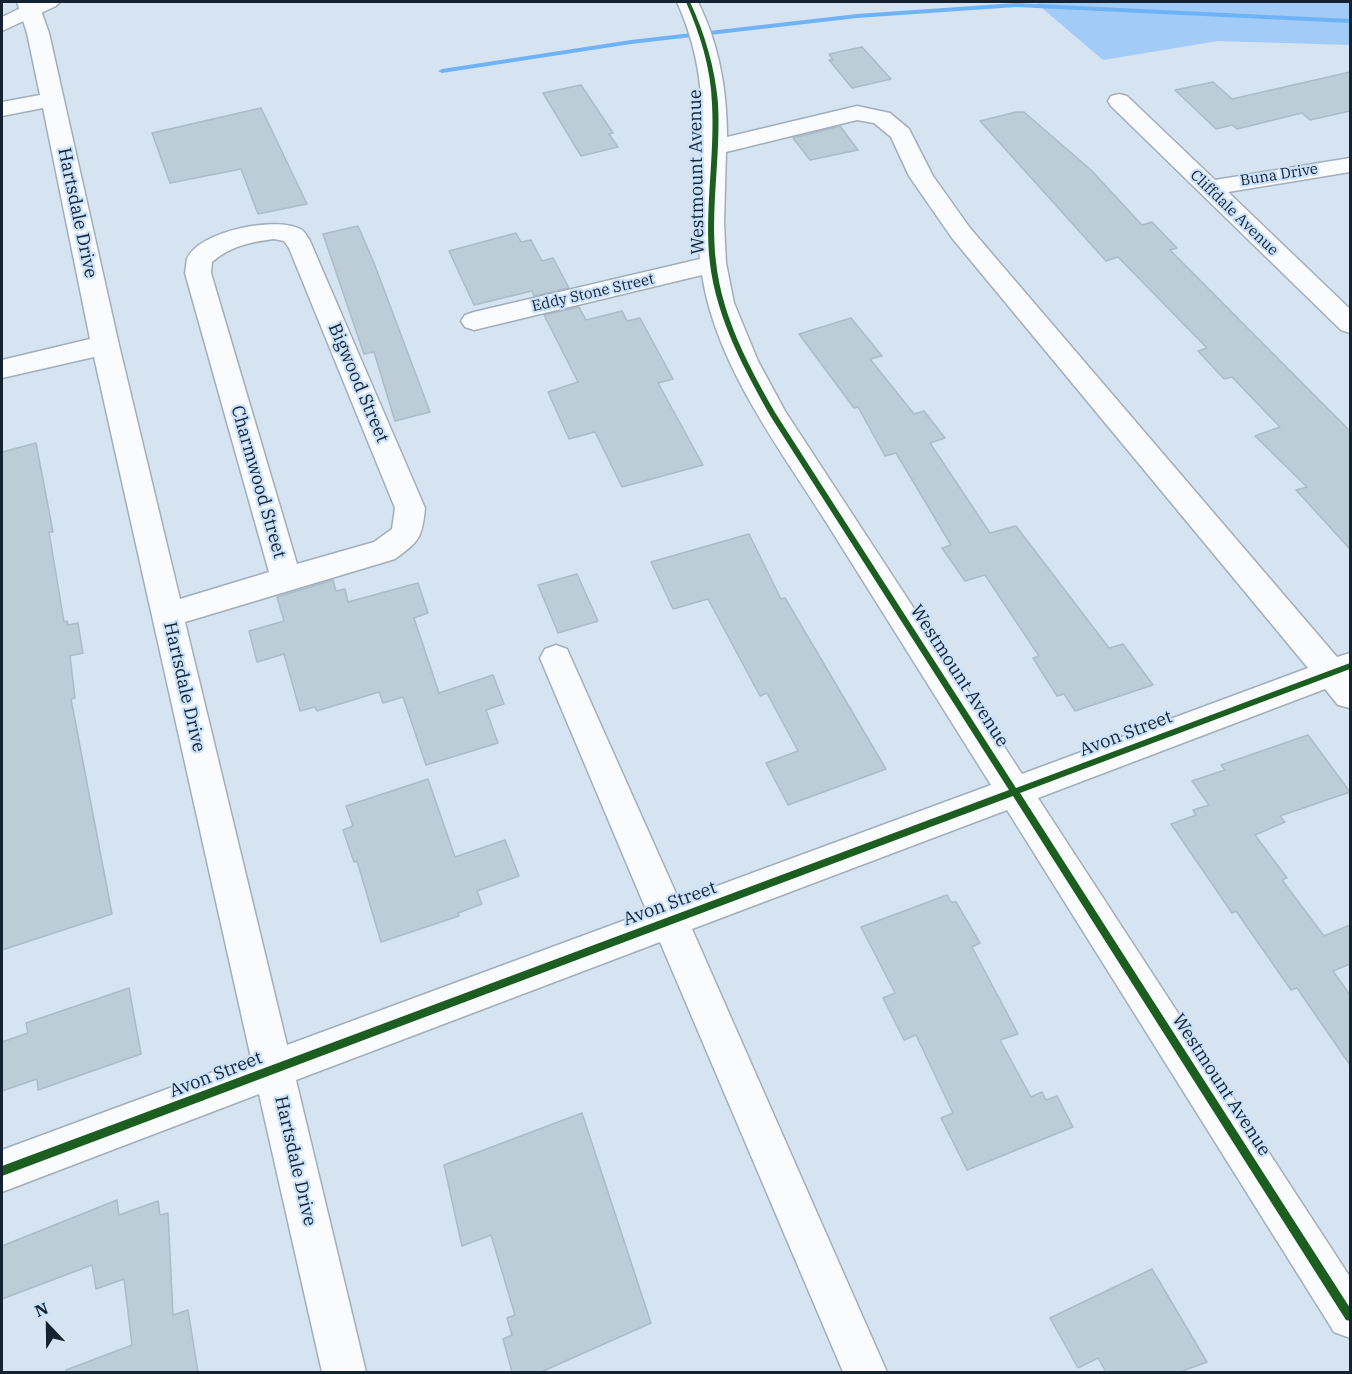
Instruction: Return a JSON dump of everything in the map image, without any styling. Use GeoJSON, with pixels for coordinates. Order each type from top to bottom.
{"type":"FeatureCollection","features":[{"type":"Feature","properties":{"kind":"street","name":"Westmount Avenue"},"geometry":{"type":"LineString","coordinates":[[689,3],[708,61],[715,103],[713,264],[723,307],[742,359],[773,415],[1350,1316]]}},
{"type":"Feature","properties":{"kind":"street","name":"Hartsdale Drive"},"geometry":{"type":"LineString","coordinates":[[27,10],[38,33],[105,345],[344,1372]]}},
{"type":"Feature","properties":{"kind":"street"},"geometry":{"type":"LineString","coordinates":[[2,109],[53,99]]}},
{"type":"Feature","properties":{"kind":"street","name":"Cliffdale Avenue"},"geometry":{"type":"LineString","coordinates":[[1119,101],[1350,324]]}},
{"type":"Feature","properties":{"kind":"street"},"geometry":{"type":"LineString","coordinates":[[713,148],[828,117],[857,113],[882,118],[901,134],[921,176],[961,233],[1344,678]]}},
{"type":"Feature","properties":{"kind":"street","name":"Buna Drive"},"geometry":{"type":"LineString","coordinates":[[1208,188],[1350,165]]}},
{"type":"Feature","properties":{"kind":"street","name":"Bigwood Street"},"geometry":{"type":"LineString","coordinates":[[200,259],[218,244],[248,234],[275,231],[293,236],[305,258],[410,508],[407,534]]}},
{"type":"Feature","properties":{"kind":"street","name":"Charmwood Street"},"geometry":{"type":"LineString","coordinates":[[200,259],[198,273],[286,579],[384,551],[407,534]]}},
{"type":"Feature","properties":{"kind":"street","name":"Eddy Stone Street"},"geometry":{"type":"LineString","coordinates":[[474,321],[713,264]]}},
{"type":"Feature","properties":{"kind":"street"},"geometry":{"type":"LineString","coordinates":[[2,369],[105,345]]}},
{"type":"Feature","properties":{"kind":"street"},"geometry":{"type":"LineString","coordinates":[[167,615],[286,579]]}},
{"type":"Feature","properties":{"kind":"street"},"geometry":{"type":"LineString","coordinates":[[556,658],[865,1372]]}},
{"type":"Feature","properties":{"kind":"street","name":"Avon Street"},"geometry":{"type":"LineString","coordinates":[[2,1171],[1016,792],[1344,678]]}},
{"type":"Feature","properties":{"kind":"shaded area"},"geometry":{"type":"Polygon","coordinates":[[[1035,2],[1350,2],[1350,45],[1218,41],[1103,60],[1035,2]]]}},
{"type":"Feature","properties":{"kind":"building"},"geometry":{"type":"Polygon","coordinates":[[[862,47],[891,79],[852,88],[829,60],[833,60],[829,54],[862,47]]]}},
{"type":"Feature","properties":{"kind":"building"},"geometry":{"type":"Polygon","coordinates":[[[1350,72],[1350,111],[1310,120],[1302,113],[1237,129],[1232,125],[1216,129],[1175,90],[1213,82],[1232,99],[1350,72]]]}},
{"type":"Feature","properties":{"kind":"building"},"geometry":{"type":"Polygon","coordinates":[[[581,85],[613,133],[609,134],[618,147],[581,156],[543,93],[581,85]]]}},
{"type":"Feature","properties":{"kind":"building"},"geometry":{"type":"Polygon","coordinates":[[[261,108],[307,204],[258,214],[241,169],[170,183],[152,133],[261,108]]]}},
{"type":"Feature","properties":{"kind":"building"},"geometry":{"type":"Polygon","coordinates":[[[1024,112],[1091,170],[1142,225],[1152,222],[1177,248],[1170,250],[1350,431],[1350,549],[1296,490],[1307,487],[1255,436],[1280,427],[1232,377],[1224,379],[1198,351],[1207,348],[1118,257],[1106,261],[980,121],[1024,112]]]}},
{"type":"Feature","properties":{"kind":"building"},"geometry":{"type":"Polygon","coordinates":[[[840,126],[858,150],[810,160],[793,138],[840,126]]]}},
{"type":"Feature","properties":{"kind":"building"},"geometry":{"type":"Polygon","coordinates":[[[358,226],[430,412],[395,421],[374,352],[364,354],[323,234],[358,226]]]}},
{"type":"Feature","properties":{"kind":"building"},"geometry":{"type":"Polygon","coordinates":[[[516,233],[521,242],[531,240],[542,261],[553,258],[569,288],[534,296],[532,291],[474,305],[449,251],[516,233]]]}},
{"type":"Feature","properties":{"kind":"building"},"geometry":{"type":"Polygon","coordinates":[[[579,307],[586,320],[622,311],[627,321],[640,318],[673,379],[658,383],[703,465],[622,487],[595,432],[569,439],[548,392],[578,382],[544,315],[579,307]]]}},
{"type":"Feature","properties":{"kind":"building"},"geometry":{"type":"Polygon","coordinates":[[[851,318],[882,356],[870,359],[914,414],[924,411],[945,438],[930,443],[990,533],[1016,526],[1109,648],[1123,644],[1153,685],[1075,711],[1064,694],[1057,696],[1033,658],[1039,656],[985,575],[965,581],[942,548],[951,545],[896,453],[885,456],[858,407],[854,408],[799,334],[851,318]]]}},
{"type":"Feature","properties":{"kind":"building"},"geometry":{"type":"Polygon","coordinates":[[[36,443],[53,532],[49,532],[64,622],[67,621],[68,625],[78,623],[83,653],[70,656],[75,698],[71,699],[112,914],[2,950],[2,452],[36,443]]]}},
{"type":"Feature","properties":{"kind":"building"},"geometry":{"type":"Polygon","coordinates":[[[749,534],[781,599],[785,598],[886,769],[788,805],[766,763],[798,751],[767,693],[760,696],[708,599],[673,609],[651,562],[749,534]]]}},
{"type":"Feature","properties":{"kind":"building"},"geometry":{"type":"Polygon","coordinates":[[[577,574],[598,621],[558,633],[538,585],[577,574]]]}},
{"type":"Feature","properties":{"kind":"building"},"geometry":{"type":"Polygon","coordinates":[[[333,580],[336,591],[345,589],[348,602],[418,583],[428,613],[414,618],[439,693],[493,675],[504,704],[486,710],[498,743],[426,765],[403,697],[383,703],[379,692],[317,711],[315,707],[300,711],[284,654],[257,662],[249,631],[284,621],[277,597],[333,580]]]}},
{"type":"Feature","properties":{"kind":"building"},"geometry":{"type":"Polygon","coordinates":[[[1308,735],[1350,792],[1280,816],[1285,822],[1255,835],[1287,878],[1282,880],[1324,936],[1350,925],[1350,964],[1333,971],[1350,995],[1350,1065],[1297,988],[1291,990],[1236,911],[1232,913],[1171,824],[1196,815],[1193,810],[1209,805],[1192,781],[1225,770],[1221,765],[1308,735]]]}},
{"type":"Feature","properties":{"kind":"building"},"geometry":{"type":"Polygon","coordinates":[[[428,779],[455,857],[505,840],[519,876],[477,891],[482,904],[458,913],[459,916],[381,942],[357,861],[354,862],[343,830],[353,826],[346,806],[428,779]]]}},
{"type":"Feature","properties":{"kind":"building"},"geometry":{"type":"Polygon","coordinates":[[[947,895],[951,902],[956,902],[980,943],[972,947],[1018,1034],[1000,1040],[1031,1097],[1042,1092],[1046,1100],[1057,1096],[1073,1127],[967,1170],[941,1118],[953,1113],[916,1035],[904,1040],[883,998],[895,993],[861,927],[947,895]]]}},
{"type":"Feature","properties":{"kind":"building"},"geometry":{"type":"Polygon","coordinates":[[[129,988],[141,1054],[38,1090],[37,1079],[2,1091],[2,1042],[28,1033],[26,1023],[129,988]]]}},
{"type":"Feature","properties":{"kind":"building"},"geometry":{"type":"Polygon","coordinates":[[[582,1113],[651,1323],[541,1372],[512,1372],[503,1339],[512,1335],[507,1318],[515,1315],[491,1235],[462,1246],[444,1165],[582,1113]]]}},
{"type":"Feature","properties":{"kind":"building"},"geometry":{"type":"Polygon","coordinates":[[[117,1200],[119,1215],[158,1201],[160,1215],[168,1213],[173,1315],[188,1310],[198,1372],[67,1372],[66,1370],[132,1345],[124,1279],[96,1289],[92,1265],[2,1299],[2,1246],[117,1200]]]}},
{"type":"Feature","properties":{"kind":"building"},"geometry":{"type":"Polygon","coordinates":[[[1152,1269],[1207,1362],[1180,1372],[1106,1372],[1098,1358],[1078,1368],[1050,1318],[1152,1269]]]}},
{"type":"Feature","properties":{"kind":"waterway"},"geometry":{"type":"LineString","coordinates":[[442,71],[631,42],[857,16],[1016,5],[1350,21]]}},
{"type":"Feature","properties":{"kind":"cycle path"},"geometry":{"type":"LineString","coordinates":[[688,2],[706,51],[714,90],[716,123],[711,243],[716,283],[728,323],[744,361],[773,415],[1350,1316]]}},
{"type":"Feature","properties":{"kind":"cycle path"},"geometry":{"type":"LineString","coordinates":[[2,1171],[1350,666]]}}]}
